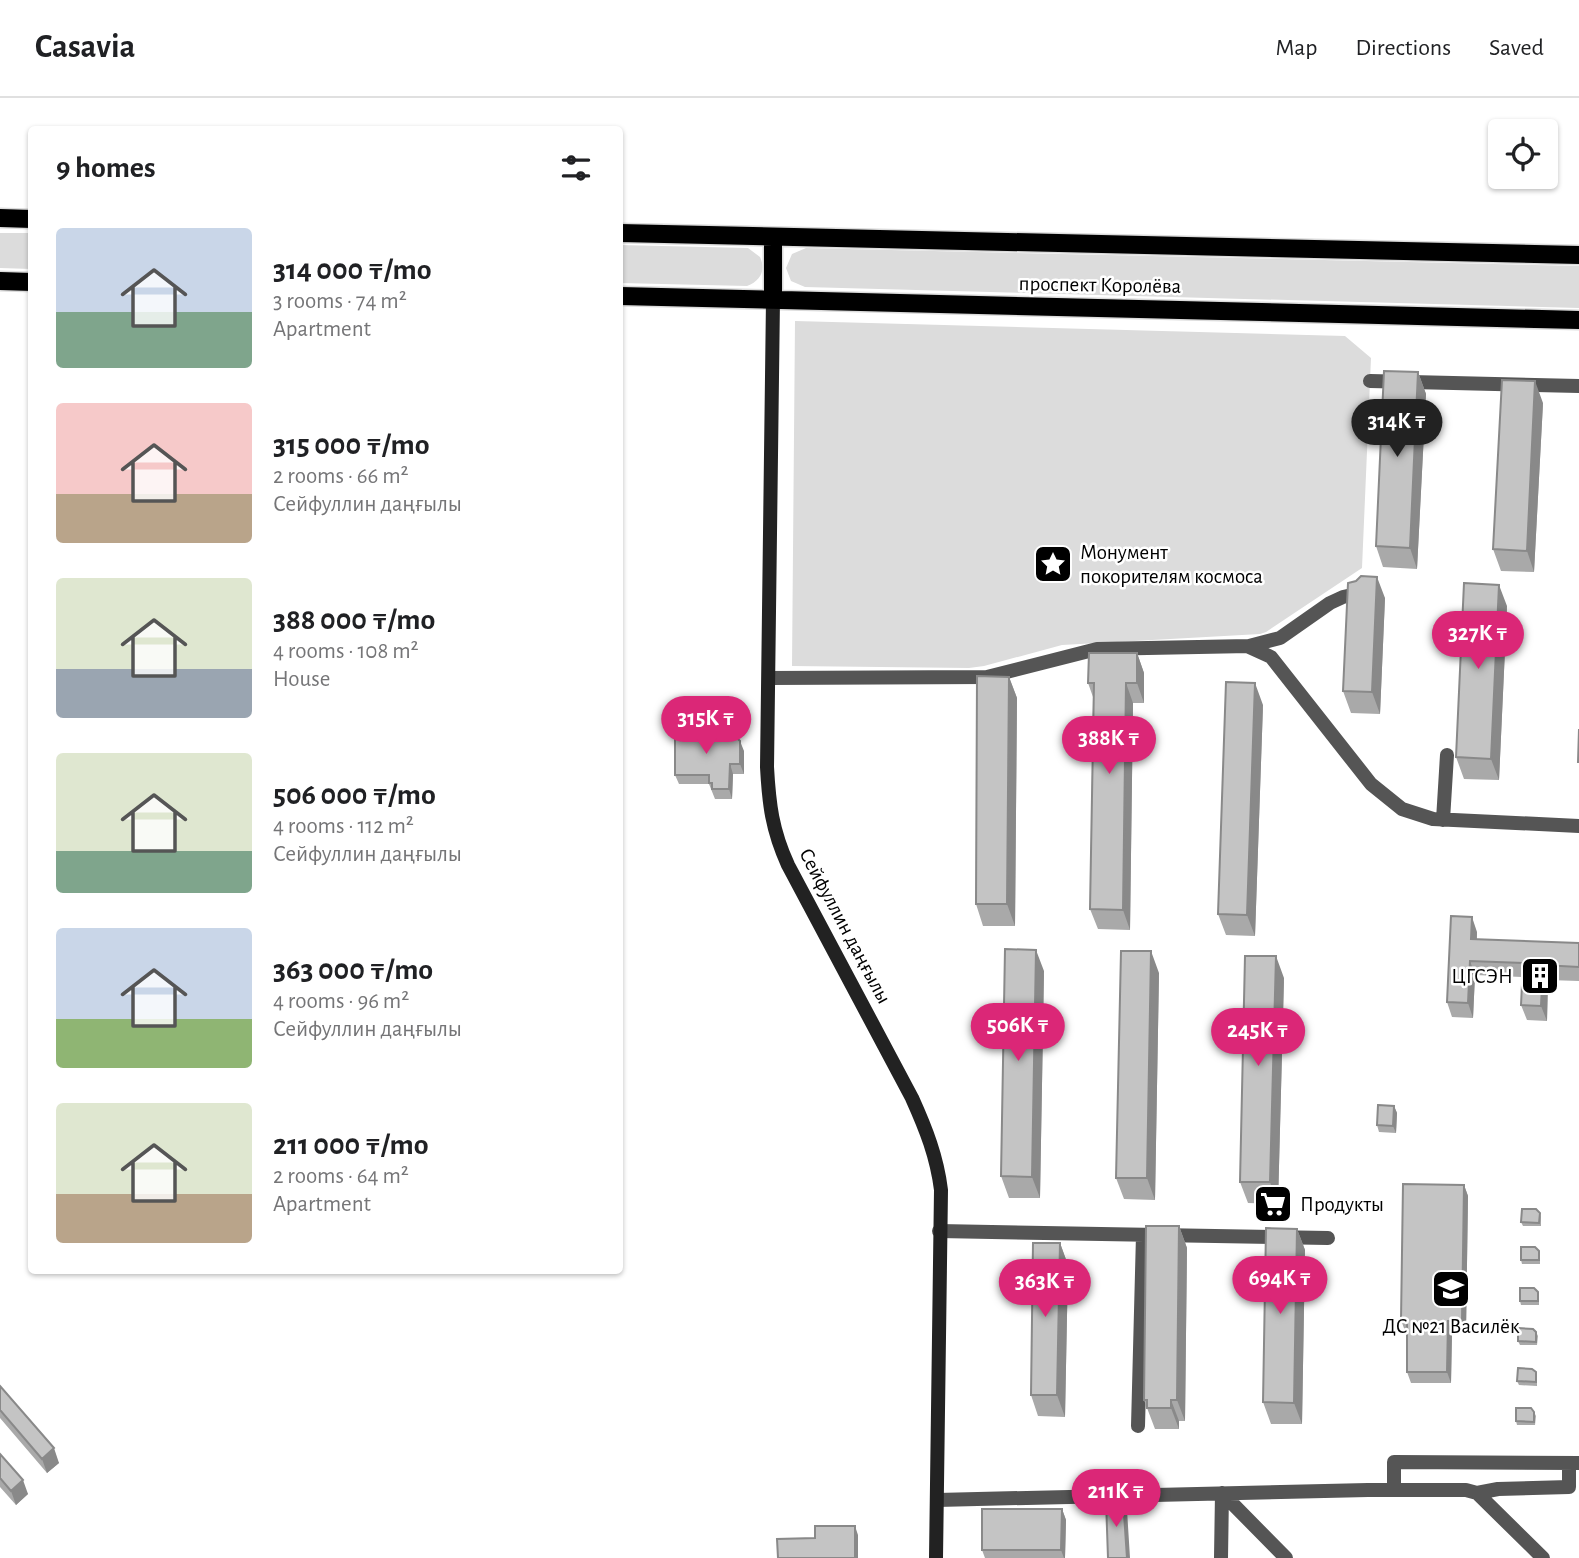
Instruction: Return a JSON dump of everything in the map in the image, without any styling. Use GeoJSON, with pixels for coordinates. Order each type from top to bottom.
{"type":"FeatureCollection","features":[{"type":"Feature","properties":{"kind":"main road"},"geometry":{"type":"LineString","coordinates":[[0,218],[28,219]]}},
{"type":"Feature","properties":{"kind":"main road","name":"проспект Королёва"},"geometry":{"type":"LineString","coordinates":[[623,233],[1579,255]]}},
{"type":"Feature","properties":{"kind":"main road"},"geometry":{"type":"LineString","coordinates":[[773,299],[774,237]]}},
{"type":"Feature","properties":{"kind":"main road"},"geometry":{"type":"LineString","coordinates":[[0,281],[28,282]]}},
{"type":"Feature","properties":{"kind":"main road","name":"проспект Королёва"},"geometry":{"type":"LineString","coordinates":[[623,296],[1579,320]]}},
{"type":"Feature","properties":{"kind":"street","name":"Сейфуллин даңғылы"},"geometry":{"type":"LineString","coordinates":[[773,299],[768,778],[772,821],[777,842],[912,1098],[929,1134],[937,1163],[941,1190],[936,1558]]}},
{"type":"Feature","properties":{"kind":"street"},"geometry":{"type":"LineString","coordinates":[[1370,381],[1579,386]]}},
{"type":"Feature","properties":{"kind":"street"},"geometry":{"type":"LineString","coordinates":[[769,678],[969,678],[1005,674],[1097,649],[1118,646],[1249,646],[1280,638],[1330,603],[1360,593]]}},
{"type":"Feature","properties":{"kind":"street"},"geometry":{"type":"LineString","coordinates":[[1249,646],[1271,657],[1371,784],[1402,808],[1420,816],[1443,820],[1579,826]]}},
{"type":"Feature","properties":{"kind":"street"},"geometry":{"type":"LineString","coordinates":[[1443,820],[1447,755]]}},
{"type":"Feature","properties":{"kind":"street"},"geometry":{"type":"LineString","coordinates":[[939,1231],[1328,1238]]}},
{"type":"Feature","properties":{"kind":"street"},"geometry":{"type":"LineString","coordinates":[[1138,1426],[1143,1235]]}},
{"type":"Feature","properties":{"kind":"street"},"geometry":{"type":"LineString","coordinates":[[937,1500],[1394,1490],[1466,1490],[1477,1493],[1498,1489],[1569,1487],[1574,1463],[1394,1462],[1394,1490]]}},
{"type":"Feature","properties":{"kind":"street"},"geometry":{"type":"LineString","coordinates":[[1221,1558],[1222,1493]]}},
{"type":"Feature","properties":{"kind":"street"},"geometry":{"type":"LineString","coordinates":[[1222,1493],[1286,1558]]}},
{"type":"Feature","properties":{"kind":"street"},"geometry":{"type":"LineString","coordinates":[[1477,1493],[1543,1558]]}},
{"type":"Feature","properties":{"kind":"shaded area"},"geometry":{"type":"Polygon","coordinates":[[[0,233],[28,233],[28,269],[0,268],[0,233]]]}},
{"type":"Feature","properties":{"kind":"shaded area"},"geometry":{"type":"Polygon","coordinates":[[[623,245],[748,248],[760,257],[762,271],[756,281],[747,286],[623,283],[623,245]]]}},
{"type":"Feature","properties":{"kind":"shaded area"},"geometry":{"type":"Polygon","coordinates":[[[806,248],[1579,266],[1579,308],[805,287],[791,281],[786,268],[792,254],[806,248]]]}},
{"type":"Feature","properties":{"kind":"shaded area"},"geometry":{"type":"Polygon","coordinates":[[[795,321],[1345,336],[1371,358],[1362,568],[1260,634],[1062,645],[969,668],[792,666],[795,321]]]}},
{"type":"Feature","properties":{"kind":"building"},"geometry":{"type":"Polygon","coordinates":[[[1384,371],[1418,372],[1410,548],[1376,546],[1384,371]]]}},
{"type":"Feature","properties":{"kind":"building"},"geometry":{"type":"Polygon","coordinates":[[[1502,380],[1535,381],[1527,551],[1493,549],[1502,380]]]}},
{"type":"Feature","properties":{"kind":"building"},"geometry":{"type":"Polygon","coordinates":[[[1361,576],[1377,577],[1372,692],[1343,691],[1348,583],[1361,576]]]}},
{"type":"Feature","properties":{"kind":"building"},"geometry":{"type":"Polygon","coordinates":[[[1464,583],[1499,585],[1491,759],[1456,757],[1464,583]]]}},
{"type":"Feature","properties":{"kind":"building"},"geometry":{"type":"Polygon","coordinates":[[[1089,653],[1137,653],[1137,683],[1126,683],[1123,910],[1090,909],[1094,683],[1088,683],[1089,653]]]}},
{"type":"Feature","properties":{"kind":"building"},"geometry":{"type":"Polygon","coordinates":[[[977,676],[1009,677],[1007,904],[976,904],[977,676]]]}},
{"type":"Feature","properties":{"kind":"building"},"geometry":{"type":"Polygon","coordinates":[[[1226,682],[1255,683],[1247,915],[1218,914],[1226,682]]]}},
{"type":"Feature","properties":{"kind":"building"},"geometry":{"type":"Polygon","coordinates":[[[675,728],[698,728],[698,736],[735,736],[740,741],[740,764],[730,764],[729,789],[712,789],[709,775],[675,775],[675,728]]]}},
{"type":"Feature","properties":{"kind":"building"},"geometry":{"type":"Polygon","coordinates":[[[1451,916],[1472,917],[1471,939],[1579,943],[1579,967],[1543,965],[1541,1006],[1521,1005],[1523,963],[1470,961],[1468,1003],[1447,1002],[1451,916]]]}},
{"type":"Feature","properties":{"kind":"building"},"geometry":{"type":"Polygon","coordinates":[[[1005,949],[1036,950],[1032,1177],[1001,1176],[1005,949]]]}},
{"type":"Feature","properties":{"kind":"building"},"geometry":{"type":"Polygon","coordinates":[[[1121,951],[1151,951],[1147,1178],[1116,1178],[1121,951]]]}},
{"type":"Feature","properties":{"kind":"building"},"geometry":{"type":"Polygon","coordinates":[[[1245,956],[1276,956],[1270,1182],[1240,1182],[1245,956]]]}},
{"type":"Feature","properties":{"kind":"building"},"geometry":{"type":"Polygon","coordinates":[[[1378,1105],[1394,1106],[1393,1126],[1377,1125],[1378,1105]]]}},
{"type":"Feature","properties":{"kind":"building"},"geometry":{"type":"Polygon","coordinates":[[[1403,1184],[1464,1185],[1462,1321],[1448,1321],[1447,1372],[1407,1372],[1407,1320],[1401,1320],[1403,1184]]]}},
{"type":"Feature","properties":{"kind":"building"},"geometry":{"type":"Polygon","coordinates":[[[1522,1209],[1536,1209],[1540,1213],[1539,1223],[1521,1222],[1522,1209]]]}},
{"type":"Feature","properties":{"kind":"building"},"geometry":{"type":"Polygon","coordinates":[[[1146,1226],[1179,1226],[1177,1400],[1171,1400],[1171,1408],[1147,1408],[1147,1400],[1144,1400],[1146,1226]]]}},
{"type":"Feature","properties":{"kind":"building"},"geometry":{"type":"Polygon","coordinates":[[[1266,1228],[1297,1229],[1294,1403],[1263,1402],[1266,1228]]]}},
{"type":"Feature","properties":{"kind":"building"},"geometry":{"type":"Polygon","coordinates":[[[1033,1243],[1060,1243],[1057,1395],[1031,1395],[1033,1243]]]}},
{"type":"Feature","properties":{"kind":"building"},"geometry":{"type":"Polygon","coordinates":[[[1521,1247],[1535,1247],[1539,1251],[1539,1260],[1521,1260],[1521,1247]]]}},
{"type":"Feature","properties":{"kind":"building"},"geometry":{"type":"Polygon","coordinates":[[[1520,1288],[1534,1288],[1538,1292],[1538,1301],[1520,1301],[1520,1288]]]}},
{"type":"Feature","properties":{"kind":"building"},"geometry":{"type":"Polygon","coordinates":[[[1518,1328],[1533,1329],[1536,1332],[1536,1342],[1518,1341],[1518,1328]]]}},
{"type":"Feature","properties":{"kind":"building"},"geometry":{"type":"Polygon","coordinates":[[[1518,1368],[1536,1372],[1536,1382],[1517,1381],[1518,1368]]]}},
{"type":"Feature","properties":{"kind":"building"},"geometry":{"type":"Polygon","coordinates":[[[0,1386],[54,1448],[42,1459],[0,1410],[0,1386]]]}},
{"type":"Feature","properties":{"kind":"building"},"geometry":{"type":"Polygon","coordinates":[[[1516,1408],[1531,1408],[1534,1422],[1516,1421],[1516,1408]]]}},
{"type":"Feature","properties":{"kind":"building"},"geometry":{"type":"Polygon","coordinates":[[[0,1454],[23,1480],[11,1491],[0,1478],[0,1454]]]}},
{"type":"Feature","properties":{"kind":"building"},"geometry":{"type":"Polygon","coordinates":[[[1123,1499],[1127,1558],[1108,1558],[1106,1500],[1123,1499]]]}},
{"type":"Feature","properties":{"kind":"building"},"geometry":{"type":"Polygon","coordinates":[[[982,1509],[1062,1509],[1061,1550],[982,1550],[982,1509]]]}},
{"type":"Feature","properties":{"kind":"building"},"geometry":{"type":"Polygon","coordinates":[[[815,1526],[855,1526],[855,1558],[778,1558],[777,1539],[815,1538],[815,1526]]]}},
{"type":"Feature","properties":{"kind":"place","name":"Монумент покорителям космоса"},"geometry":{"type":"Point","coordinates":[1053,564]}},
{"type":"Feature","properties":{"kind":"place","name":"ЦГСЭН"},"geometry":{"type":"Point","coordinates":[1540,976]}},
{"type":"Feature","properties":{"kind":"place","name":"Продукты"},"geometry":{"type":"Point","coordinates":[1273,1204]}},
{"type":"Feature","properties":{"kind":"place","name":"ДС №21 Василёк"},"geometry":{"type":"Point","coordinates":[1451,1289]}}]}
